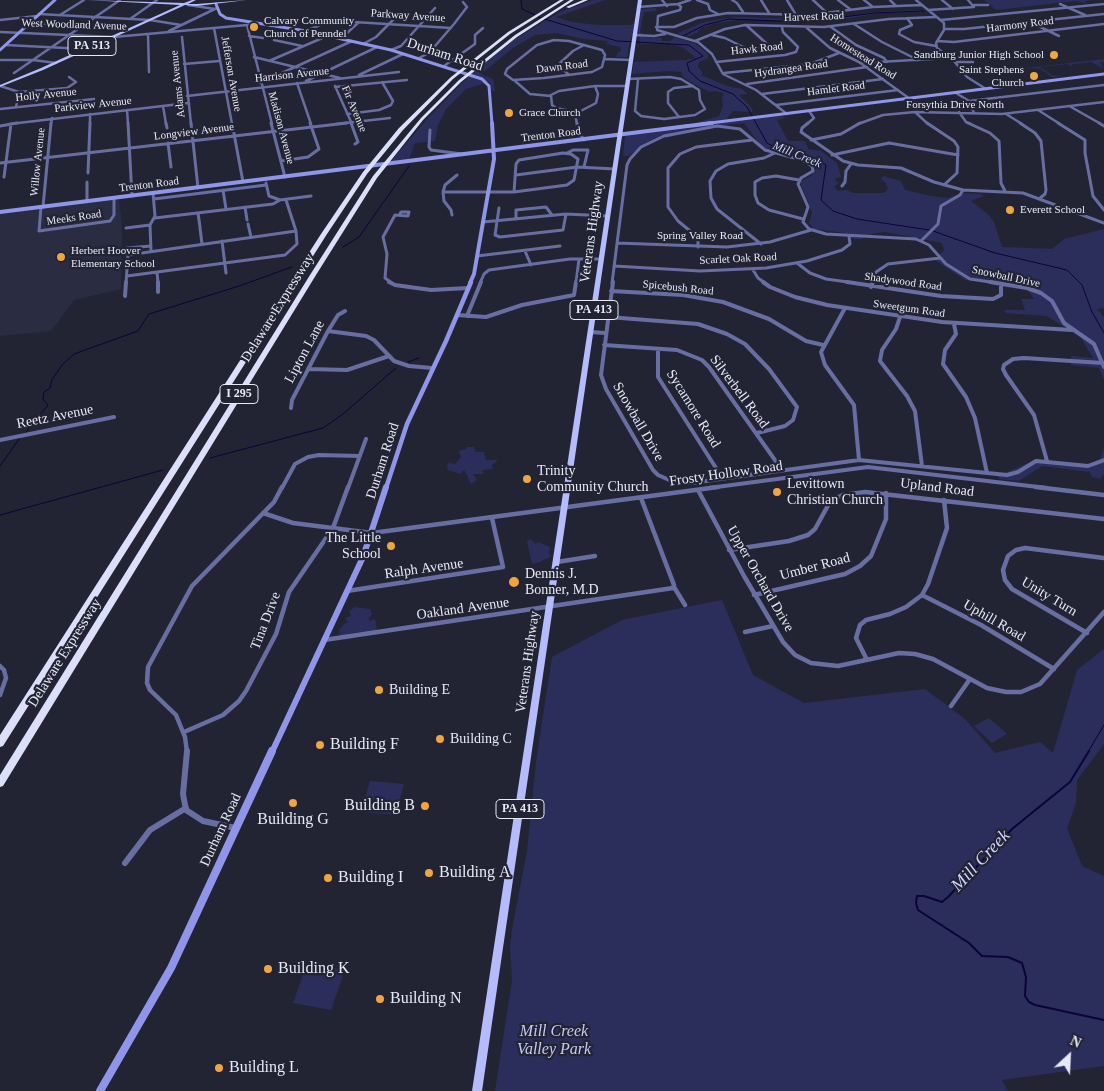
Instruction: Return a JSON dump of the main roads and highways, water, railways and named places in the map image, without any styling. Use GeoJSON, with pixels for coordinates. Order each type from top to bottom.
{"type":"FeatureCollection","features":[{"type":"Feature","properties":{"kind":"highway"},"geometry":{"type":"LineString","coordinates":[[547,9],[557,0]]}},
{"type":"Feature","properties":{"kind":"highway","name":"Delaware Expressway"},"geometry":{"type":"LineString","coordinates":[[0,783],[375,177],[405,139],[445,95],[490,55],[540,18],[547,9],[562,0]]}},
{"type":"Feature","properties":{"kind":"highway","name":"Delaware Expressway"},"geometry":{"type":"LineString","coordinates":[[0,743],[362,178],[401,129],[438,90],[485,51],[572,0]]}},
{"type":"Feature","properties":{"kind":"highway"},"geometry":{"type":"LineString","coordinates":[[540,18],[586,0]]}},
{"type":"Feature","properties":{"kind":"main road"},"geometry":{"type":"LineString","coordinates":[[0,50],[55,0]]}},
{"type":"Feature","properties":{"kind":"main road"},"geometry":{"type":"LineString","coordinates":[[89,0],[216,6],[245,0]]}},
{"type":"Feature","properties":{"kind":"main road","name":"PA 513"},"geometry":{"type":"LineString","coordinates":[[0,86],[56,63],[194,0]]}},
{"type":"Feature","properties":{"kind":"main road","name":"Veterans Highway"},"geometry":{"type":"LineString","coordinates":[[477,1091],[640,0]]}},
{"type":"Feature","properties":{"kind":"main road","name":"Durham Road"},"geometry":{"type":"LineString","coordinates":[[100,1091],[171,968],[347,591],[372,533],[407,424],[457,315],[476,268],[494,151],[489,86],[484,80],[455,69],[391,50],[306,31],[226,18],[220,15],[216,6]]}},
{"type":"Feature","properties":{"kind":"main road","name":"Trenton Road"},"geometry":{"type":"LineString","coordinates":[[0,212],[1104,74]]}},
{"type":"Feature","properties":{"kind":"waterway","name":"Mill Creek"},"geometry":{"type":"LineString","coordinates":[[521,0],[522,9],[535,15]]}},
{"type":"Feature","properties":{"kind":"waterway"},"geometry":{"type":"LineString","coordinates":[[683,36],[705,25],[729,19],[802,22],[875,13],[924,11]]}},
{"type":"Feature","properties":{"kind":"waterway","name":"Mill Creek"},"geometry":{"type":"LineString","coordinates":[[538,17],[617,41],[689,45],[703,56],[687,63],[689,71],[700,81],[733,94],[747,107],[767,143],[780,150],[817,159],[826,165],[821,200],[833,211],[857,219],[929,230]]}},
{"type":"Feature","properties":{"kind":"waterway"},"geometry":{"type":"LineString","coordinates":[[343,247],[359,237],[409,166]]}},
{"type":"Feature","properties":{"kind":"waterway","name":"Mill Creek"},"geometry":{"type":"LineString","coordinates":[[933,231],[995,253],[1067,270],[1082,285],[1092,312],[1104,333]]}},
{"type":"Feature","properties":{"kind":"waterway"},"geometry":{"type":"LineString","coordinates":[[26,432],[48,405],[43,399],[44,392],[50,388],[52,380],[62,365],[74,354],[138,331],[149,314],[239,286],[292,267]]}},
{"type":"Feature","properties":{"kind":"waterway"},"geometry":{"type":"LineString","coordinates":[[408,362],[419,358]]}},
{"type":"Feature","properties":{"kind":"waterway"},"geometry":{"type":"LineString","coordinates":[[210,458],[323,428],[343,414],[396,368]]}},
{"type":"Feature","properties":{"kind":"waterway"},"geometry":{"type":"LineString","coordinates":[[0,466],[19,439]]}},
{"type":"Feature","properties":{"kind":"waterway"},"geometry":{"type":"LineString","coordinates":[[0,515],[163,470]]}},
{"type":"Feature","properties":{"kind":"waterway","name":"Mill Creek"},"geometry":{"type":"LineString","coordinates":[[1088,752],[1104,725]]}},
{"type":"Feature","properties":{"kind":"waterway","name":"Mill Creek"},"geometry":{"type":"LineString","coordinates":[[1089,751],[1070,782],[1012,829],[948,897],[942,902],[924,896],[917,896],[916,903],[918,910],[969,943],[982,956],[1008,957],[1022,963],[1026,977],[1025,996],[1029,1002],[1035,1005],[1104,1020]]}},
{"type":"Feature","properties":{"kind":"place","name":"Calvary Community Church of Penndel"},"geometry":{"type":"Point","coordinates":[254,27]}},
{"type":"Feature","properties":{"kind":"place","name":"Sandburg Junior High School"},"geometry":{"type":"Point","coordinates":[1054,55]}},
{"type":"Feature","properties":{"kind":"place","name":"Saint Stephens Church"},"geometry":{"type":"Point","coordinates":[1034,76]}},
{"type":"Feature","properties":{"kind":"place","name":"Grace Church"},"geometry":{"type":"Point","coordinates":[509,113]}},
{"type":"Feature","properties":{"kind":"place","name":"Everett School"},"geometry":{"type":"Point","coordinates":[1010,210]}},
{"type":"Feature","properties":{"kind":"place","name":"Herbert Hoover Elementary School"},"geometry":{"type":"Point","coordinates":[61,257]}},
{"type":"Feature","properties":{"kind":"place","name":"Trinity Community Church"},"geometry":{"type":"Point","coordinates":[527,479]}},
{"type":"Feature","properties":{"kind":"place","name":"Levittown Christian Church"},"geometry":{"type":"Point","coordinates":[777,492]}},
{"type":"Feature","properties":{"kind":"place","name":"The Little School"},"geometry":{"type":"Point","coordinates":[391,546]}},
{"type":"Feature","properties":{"kind":"place","name":"Dennis J. Bonner, M.D"},"geometry":{"type":"Point","coordinates":[514,582]}},
{"type":"Feature","properties":{"kind":"place","name":"Building E"},"geometry":{"type":"Point","coordinates":[379,690]}},
{"type":"Feature","properties":{"kind":"place","name":"Building C"},"geometry":{"type":"Point","coordinates":[440,739]}},
{"type":"Feature","properties":{"kind":"place","name":"Building F"},"geometry":{"type":"Point","coordinates":[320,745]}},
{"type":"Feature","properties":{"kind":"place","name":"Building G"},"geometry":{"type":"Point","coordinates":[293,803]}},
{"type":"Feature","properties":{"kind":"place","name":"Building B"},"geometry":{"type":"Point","coordinates":[425,806]}},
{"type":"Feature","properties":{"kind":"place","name":"Building A"},"geometry":{"type":"Point","coordinates":[429,873]}},
{"type":"Feature","properties":{"kind":"place","name":"Building I"},"geometry":{"type":"Point","coordinates":[328,878]}},
{"type":"Feature","properties":{"kind":"place","name":"Building K"},"geometry":{"type":"Point","coordinates":[268,969]}},
{"type":"Feature","properties":{"kind":"place","name":"Building N"},"geometry":{"type":"Point","coordinates":[380,999]}},
{"type":"Feature","properties":{"kind":"place","name":"Building L"},"geometry":{"type":"Point","coordinates":[219,1068]}},
{"type":"Feature","properties":{"kind":"park label","name":"Mill Creek Valley Park"},"geometry":{"type":"Point","coordinates":[554,1041]}}]}
